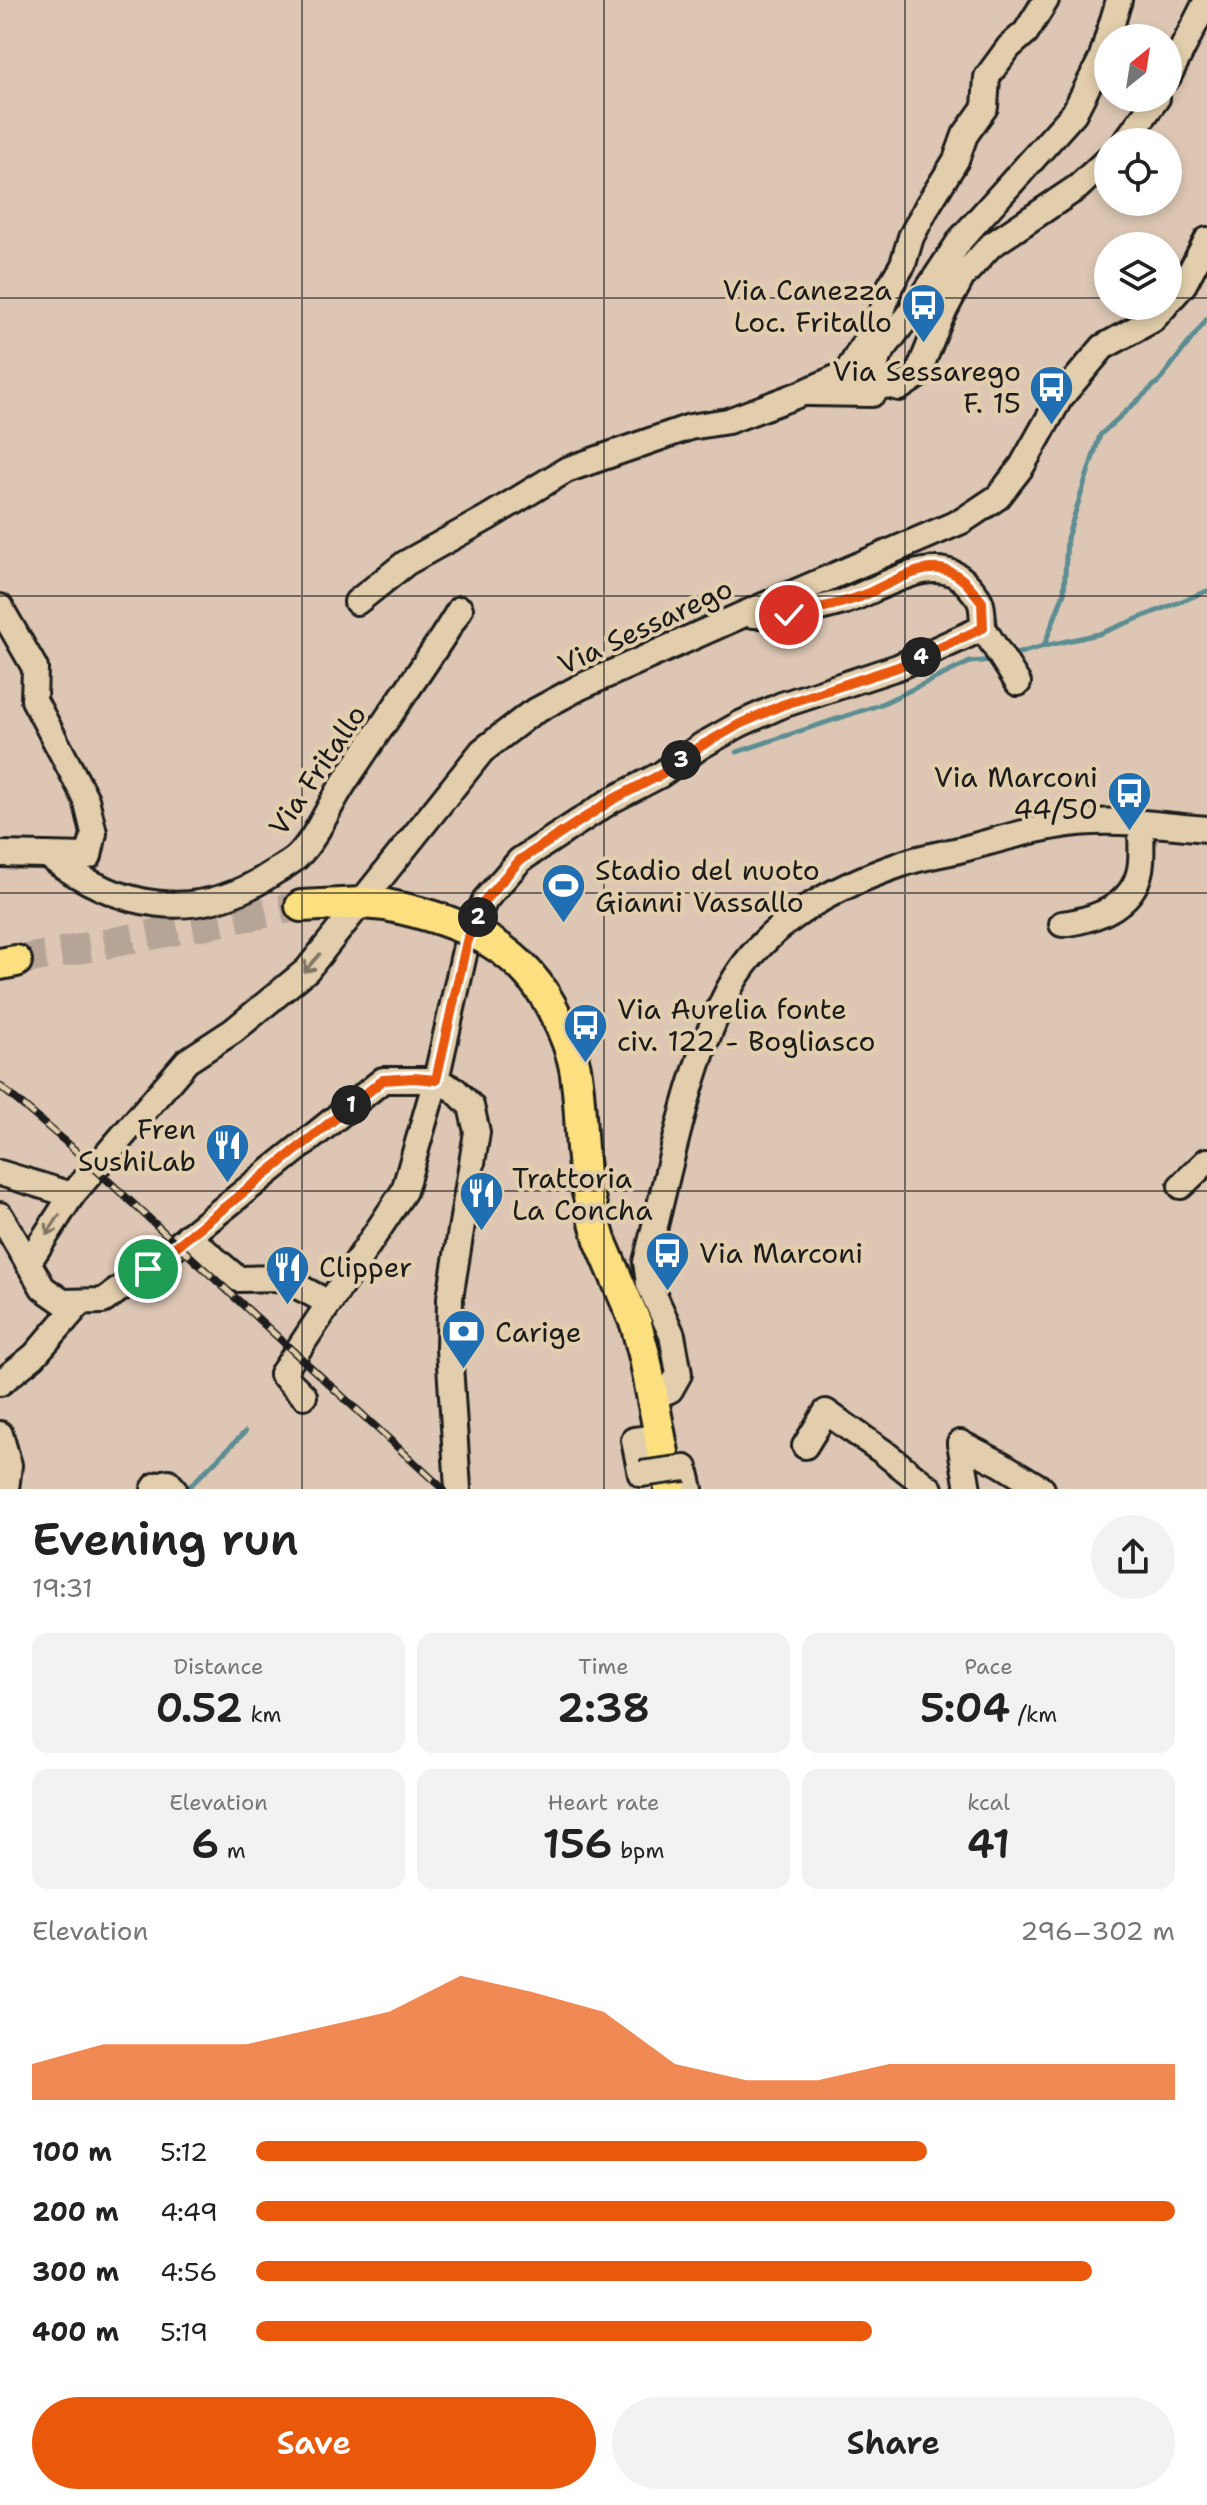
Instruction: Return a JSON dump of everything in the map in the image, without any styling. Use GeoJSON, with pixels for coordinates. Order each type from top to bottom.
{"type":"FeatureCollection","features":[{"type":"Feature","properties":{"kind":"main road"},"geometry":{"type":"LineString","coordinates":[[301,906],[374,904],[451,922],[493,941],[523,965],[549,1000],[567,1040],[577,1079],[591,1211],[636,1324],[660,1437],[681,1482]]}},
{"type":"Feature","properties":{"kind":"street"},"geometry":{"type":"LineString","coordinates":[[357,602],[406,563],[566,470],[690,427],[728,421],[847,373],[882,312],[911,237],[956,160],[965,135],[985,107],[987,77],[1009,47],[1026,32],[1046,0]]}},
{"type":"Feature","properties":{"kind":"street"},"geometry":{"type":"LineString","coordinates":[[1094,172],[1078,187],[990,246],[962,277],[941,317],[917,376],[899,388],[883,384],[875,371],[878,356],[961,239],[1074,113],[1101,60],[1119,0]]}},
{"type":"Feature","properties":{"kind":"street"},"geometry":{"type":"LineString","coordinates":[[1182,49],[1207,0]]}},
{"type":"Feature","properties":{"kind":"street","name":"Via Sessarego"},"geometry":{"type":"LineString","coordinates":[[1182,286],[1207,240]]}},
{"type":"Feature","properties":{"kind":"street","name":"Via Sessarego"},"geometry":{"type":"LineString","coordinates":[[28,1263],[72,1195],[187,1061],[233,1031],[307,970],[374,904],[482,751],[530,714],[580,687],[962,521],[998,497],[1022,466],[1060,398],[1103,347],[1152,320]]}},
{"type":"Feature","properties":{"kind":"street"},"geometry":{"type":"LineString","coordinates":[[803,393],[872,394],[883,384]]}},
{"type":"Feature","properties":{"kind":"street"},"geometry":{"type":"LineString","coordinates":[[304,1396],[273,1374],[329,1303],[404,1191],[436,1080],[467,941],[485,900],[520,860],[612,800],[660,775],[701,746],[782,705],[898,667],[1001,657],[982,602],[962,578],[943,569],[920,571],[864,595],[789,615],[742,615]]}},
{"type":"Feature","properties":{"kind":"street"},"geometry":{"type":"LineString","coordinates":[[0,607],[35,668],[34,700],[86,799],[94,833],[89,856],[0,854]]}},
{"type":"Feature","properties":{"kind":"street","name":"Via Fritallo"},"geometry":{"type":"LineString","coordinates":[[47,855],[70,872],[109,892],[150,903],[194,904],[230,897],[262,880],[296,857],[322,825],[338,792],[460,609]]}},
{"type":"Feature","properties":{"kind":"street"},"geometry":{"type":"LineString","coordinates":[[653,1397],[670,1390],[679,1374],[672,1335],[649,1284],[646,1262],[694,1075],[730,988],[752,954],[776,929],[850,884],[905,863],[1038,829],[1092,822],[1207,829]]}},
{"type":"Feature","properties":{"kind":"street"},"geometry":{"type":"LineString","coordinates":[[1062,924],[1101,915],[1132,891],[1141,865],[1141,823]]}},
{"type":"Feature","properties":{"kind":"street"},"geometry":{"type":"LineString","coordinates":[[0,1215],[43,1288],[63,1302],[103,1301],[148,1269],[383,1080],[436,1080],[455,1090],[471,1106],[477,1132],[450,1298],[449,1349],[458,1489]]}},
{"type":"Feature","properties":{"kind":"street"},"geometry":{"type":"LineString","coordinates":[[1181,1186],[1207,1161]]}},
{"type":"Feature","properties":{"kind":"street"},"geometry":{"type":"LineString","coordinates":[[0,1173],[72,1195]]}},
{"type":"Feature","properties":{"kind":"street"},"geometry":{"type":"LineString","coordinates":[[188,1236],[238,1279],[282,1278],[329,1303]]}},
{"type":"Feature","properties":{"kind":"street"},"geometry":{"type":"LineString","coordinates":[[0,1383],[34,1356],[80,1303]]}},
{"type":"Feature","properties":{"kind":"street"},"geometry":{"type":"LineString","coordinates":[[805,1446],[826,1412],[930,1489]]}},
{"type":"Feature","properties":{"kind":"street"},"geometry":{"type":"LineString","coordinates":[[0,1434],[9,1465],[6,1489]]}},
{"type":"Feature","properties":{"kind":"street"},"geometry":{"type":"LineString","coordinates":[[660,1437],[634,1440],[641,1474],[681,1482]]}},
{"type":"Feature","properties":{"kind":"street"},"geometry":{"type":"LineString","coordinates":[[968,1489],[960,1443],[1042,1489]]}},
{"type":"Feature","properties":{"kind":"street"},"geometry":{"type":"LineString","coordinates":[[154,1489],[168,1482],[174,1489]]}},
{"type":"Feature","properties":{"kind":"waterway"},"geometry":{"type":"LineString","coordinates":[[1009,656],[1044,646],[1064,593],[1067,538],[1100,435],[1160,380],[1207,319]]}},
{"type":"Feature","properties":{"kind":"waterway"},"geometry":{"type":"LineString","coordinates":[[1044,646],[1099,634],[1207,591]]}},
{"type":"Feature","properties":{"kind":"waterway"},"geometry":{"type":"LineString","coordinates":[[737,752],[879,705],[970,662],[996,660]]}},
{"type":"Feature","properties":{"kind":"waterway"},"geometry":{"type":"LineString","coordinates":[[187,1489],[245,1432]]}},
{"type":"Feature","properties":{"kind":"tunnel"},"geometry":{"type":"LineString","coordinates":[[16,961],[301,906]]}},
{"type":"Feature","properties":{"kind":"railway"},"geometry":{"type":"LineString","coordinates":[[0,1086],[66,1142],[443,1489]]}},
{"type":"Feature","properties":{"kind":"place","name":"Via Canezza Loc. Fritallo"},"geometry":{"type":"Point","coordinates":[923,345]}},
{"type":"Feature","properties":{"kind":"place","name":"Via Sessarego F. 15"},"geometry":{"type":"Point","coordinates":[1052,426]}},
{"type":"Feature","properties":{"kind":"place","name":"Via Marconi 44/50"},"geometry":{"type":"Point","coordinates":[1129,832]}},
{"type":"Feature","properties":{"kind":"place","name":"Stadio del nuoto Gianni Vassallo"},"geometry":{"type":"Point","coordinates":[564,925]}},
{"type":"Feature","properties":{"kind":"place","name":"Via Aurelia fonte civ. 122 - Bogliasco"},"geometry":{"type":"Point","coordinates":[586,1064]}},
{"type":"Feature","properties":{"kind":"place","name":"Fren SushiLab"},"geometry":{"type":"Point","coordinates":[227,1184]}},
{"type":"Feature","properties":{"kind":"place","name":"Trattoria La Concha"},"geometry":{"type":"Point","coordinates":[481,1233]}},
{"type":"Feature","properties":{"kind":"place","name":"Via Marconi"},"geometry":{"type":"Point","coordinates":[668,1292]}},
{"type":"Feature","properties":{"kind":"place","name":"Clipper"},"geometry":{"type":"Point","coordinates":[288,1306]}},
{"type":"Feature","properties":{"kind":"place","name":"Carige"},"geometry":{"type":"Point","coordinates":[464,1371]}},
{"type":"Feature","properties":{"kind":"route"},"geometry":{"type":"LineString","coordinates":[[148,1269],[383,1080],[436,1080],[467,941],[485,900],[520,860],[612,800],[660,775],[701,746],[740,724],[782,705],[898,667],[983,628],[982,602],[962,578],[943,569],[920,571],[864,595],[789,615]]}}]}
